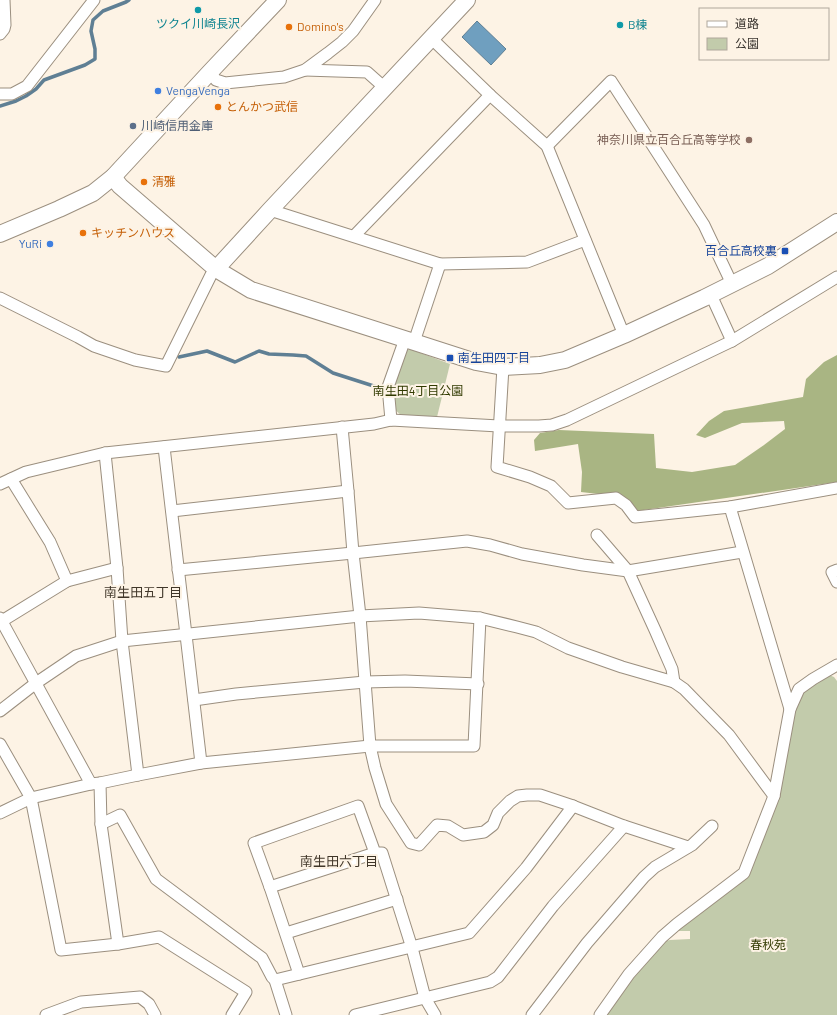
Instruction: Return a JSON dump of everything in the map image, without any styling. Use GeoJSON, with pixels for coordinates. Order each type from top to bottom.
{"type":"FeatureCollection","features":[{"type":"Feature","properties":{"kind":"street"},"geometry":{"type":"LineString","coordinates":[[0,34],[5,25],[4,0]]}},
{"type":"Feature","properties":{"kind":"street"},"geometry":{"type":"LineString","coordinates":[[0,94],[12,94],[27,86],[94,0]]}},
{"type":"Feature","properties":{"kind":"street"},"geometry":{"type":"LineString","coordinates":[[0,234],[93,192],[113,177],[278,0]]}},
{"type":"Feature","properties":{"kind":"street"},"geometry":{"type":"LineString","coordinates":[[210,72],[216,80],[225,83],[284,77],[305,70],[328,54],[354,31],[375,0]]}},
{"type":"Feature","properties":{"kind":"street"},"geometry":{"type":"LineString","coordinates":[[0,298],[94,346],[135,360],[166,366],[211,275],[467,0]]}},
{"type":"Feature","properties":{"kind":"street"},"geometry":{"type":"LineString","coordinates":[[431,38],[490,95],[547,146],[624,335]]}},
{"type":"Feature","properties":{"kind":"street"},"geometry":{"type":"LineString","coordinates":[[305,70],[367,72],[385,88]]}},
{"type":"Feature","properties":{"kind":"street"},"geometry":{"type":"LineString","coordinates":[[547,146],[611,81],[704,225],[732,284]]}},
{"type":"Feature","properties":{"kind":"street"},"geometry":{"type":"LineString","coordinates":[[354,236],[490,95]]}},
{"type":"Feature","properties":{"kind":"street"},"geometry":{"type":"LineString","coordinates":[[113,177],[120,186],[216,269],[251,290],[476,362],[503,367],[540,365],[565,360],[624,335],[711,295],[768,266],[837,222]]}},
{"type":"Feature","properties":{"kind":"street"},"geometry":{"type":"LineString","coordinates":[[270,210],[440,264],[527,262],[585,240]]}},
{"type":"Feature","properties":{"kind":"street"},"geometry":{"type":"LineString","coordinates":[[391,420],[388,387],[410,341],[440,264]]}},
{"type":"Feature","properties":{"kind":"street"},"geometry":{"type":"LineString","coordinates":[[0,484],[26,472],[105,453],[374,424],[391,420],[499,426],[552,425],[567,420],[732,341],[837,277]]}},
{"type":"Feature","properties":{"kind":"street"},"geometry":{"type":"LineString","coordinates":[[711,295],[732,341]]}},
{"type":"Feature","properties":{"kind":"street"},"geometry":{"type":"LineString","coordinates":[[503,367],[497,467],[530,476],[551,486],[568,503],[616,498],[626,505],[635,517],[730,507],[837,488]]}},
{"type":"Feature","properties":{"kind":"street"},"geometry":{"type":"LineString","coordinates":[[342,427],[360,616],[370,746],[386,804],[411,843],[419,845],[437,825],[448,826],[463,835],[484,832],[493,825],[498,813],[510,801],[518,796],[540,795],[624,826],[688,847]]}},
{"type":"Feature","properties":{"kind":"street"},"geometry":{"type":"LineString","coordinates":[[164,447],[201,763]]}},
{"type":"Feature","properties":{"kind":"street"},"geometry":{"type":"LineString","coordinates":[[105,453],[117,568],[122,641],[138,775]]}},
{"type":"Feature","properties":{"kind":"street"},"geometry":{"type":"LineString","coordinates":[[11,479],[50,542],[67,581]]}},
{"type":"Feature","properties":{"kind":"street"},"geometry":{"type":"LineString","coordinates":[[172,510],[348,491]]}},
{"type":"Feature","properties":{"kind":"street"},"geometry":{"type":"LineString","coordinates":[[730,507],[742,552],[790,709]]}},
{"type":"Feature","properties":{"kind":"street"},"geometry":{"type":"LineString","coordinates":[[597,535],[628,572],[672,669],[674,682]]}},
{"type":"Feature","properties":{"kind":"street"},"geometry":{"type":"LineString","coordinates":[[178,570],[466,541],[490,545],[522,554],[628,572],[742,552]]}},
{"type":"Feature","properties":{"kind":"street"},"geometry":{"type":"LineString","coordinates":[[117,568],[67,581],[1,619],[36,683],[96,783],[118,944]]}},
{"type":"Feature","properties":{"kind":"street"},"geometry":{"type":"LineString","coordinates":[[837,570],[832,572],[837,582]]}},
{"type":"Feature","properties":{"kind":"street"},"geometry":{"type":"LineString","coordinates":[[0,711],[36,683],[76,656],[122,641],[360,616],[419,612],[480,618],[517,626],[536,632],[568,648],[674,682],[684,689],[729,735],[774,796]]}},
{"type":"Feature","properties":{"kind":"street"},"geometry":{"type":"LineString","coordinates":[[0,813],[31,798],[96,783],[201,763],[370,746],[474,746],[480,618]]}},
{"type":"Feature","properties":{"kind":"street"},"geometry":{"type":"LineString","coordinates":[[600,1015],[629,974],[662,937],[744,873],[774,796],[790,709],[799,689],[812,679],[835,669]]}},
{"type":"Feature","properties":{"kind":"street"},"geometry":{"type":"LineString","coordinates":[[194,700],[236,694],[365,682],[405,681],[478,684]]}},
{"type":"Feature","properties":{"kind":"street"},"geometry":{"type":"LineString","coordinates":[[0,744],[31,798],[61,950],[118,944],[159,937],[246,992],[232,1015]]}},
{"type":"Feature","properties":{"kind":"street"},"geometry":{"type":"LineString","coordinates":[[299,974],[254,843],[358,806],[375,853]]}},
{"type":"Feature","properties":{"kind":"street"},"geometry":{"type":"LineString","coordinates":[[275,980],[469,933],[526,868],[573,806]]}},
{"type":"Feature","properties":{"kind":"street"},"geometry":{"type":"LineString","coordinates":[[102,824],[120,815],[156,879],[262,958],[275,980],[286,1015]]}},
{"type":"Feature","properties":{"kind":"street"},"geometry":{"type":"LineString","coordinates":[[355,1015],[490,982],[498,977],[553,906],[624,826]]}},
{"type":"Feature","properties":{"kind":"street"},"geometry":{"type":"LineString","coordinates":[[532,1015],[587,943],[644,878],[655,867],[692,845],[712,826]]}},
{"type":"Feature","properties":{"kind":"street"},"geometry":{"type":"LineString","coordinates":[[270,887],[375,853],[382,853],[412,948],[425,998],[435,1015]]}},
{"type":"Feature","properties":{"kind":"street"},"geometry":{"type":"LineString","coordinates":[[286,933],[397,899]]}},
{"type":"Feature","properties":{"kind":"street"},"geometry":{"type":"LineString","coordinates":[[46,1015],[75,1003],[140,997],[150,1004],[155,1015]]}},
{"type":"Feature","properties":{"kind":"green space","name":"南生田4丁目公園"},"geometry":{"type":"Polygon","coordinates":[[[410,349],[450,364],[437,417],[402,416],[393,408],[393,388],[405,351],[410,349]]]}},
{"type":"Feature","properties":{"kind":"green space"},"geometry":{"type":"Polygon","coordinates":[[[837,355],[837,482],[637,511],[616,496],[581,492],[582,472],[578,444],[535,451],[534,440],[540,433],[559,430],[654,434],[656,468],[692,472],[735,465],[785,429],[784,421],[742,423],[705,438],[696,435],[709,421],[724,411],[803,397],[806,379],[824,362],[837,355]]]}},
{"type":"Feature","properties":{"kind":"green space","name":"春秋苑"},"geometry":{"type":"Polygon","coordinates":[[[829,675],[834,677],[837,681],[837,1015],[605,1015],[633,976],[662,942],[690,939],[690,931],[674,931],[746,875],[782,780],[797,702],[806,690],[829,675]]]}},
{"type":"Feature","properties":{"kind":"water"},"geometry":{"type":"Polygon","coordinates":[[[477,21],[506,49],[491,65],[462,37],[477,21]]]}},
{"type":"Feature","properties":{"kind":"waterway"},"geometry":{"type":"LineString","coordinates":[[0,106],[26,96],[36,89],[44,80],[85,65],[95,59],[95,49],[91,31],[93,20],[103,11],[129,0]]}},
{"type":"Feature","properties":{"kind":"waterway"},"geometry":{"type":"LineString","coordinates":[[179,357],[207,351],[235,362],[259,351],[269,354],[306,356],[333,373],[383,389]]}},
{"type":"Feature","properties":{"kind":"place","name":"ツクイ川崎長沢"},"geometry":{"type":"Point","coordinates":[198,10]}},
{"type":"Feature","properties":{"kind":"place","name":"B棟"},"geometry":{"type":"Point","coordinates":[620,25]}},
{"type":"Feature","properties":{"kind":"place","name":"Domino's"},"geometry":{"type":"Point","coordinates":[289,27]}},
{"type":"Feature","properties":{"kind":"place","name":"VengaVenga"},"geometry":{"type":"Point","coordinates":[158,91]}},
{"type":"Feature","properties":{"kind":"place","name":"とんかつ武信"},"geometry":{"type":"Point","coordinates":[218,107]}},
{"type":"Feature","properties":{"kind":"place","name":"川崎信用金庫"},"geometry":{"type":"Point","coordinates":[133,126]}},
{"type":"Feature","properties":{"kind":"place","name":"神奈川県立百合丘高等学校"},"geometry":{"type":"Point","coordinates":[749,140]}},
{"type":"Feature","properties":{"kind":"place","name":"清雅"},"geometry":{"type":"Point","coordinates":[144,182]}},
{"type":"Feature","properties":{"kind":"place","name":"キッチンハウス"},"geometry":{"type":"Point","coordinates":[83,233]}},
{"type":"Feature","properties":{"kind":"place","name":"YuRi"},"geometry":{"type":"Point","coordinates":[50,244]}},
{"type":"Feature","properties":{"kind":"place","name":"百合丘高校裏"},"geometry":{"type":"Point","coordinates":[785,251]}},
{"type":"Feature","properties":{"kind":"place","name":"南生田四丁目"},"geometry":{"type":"Point","coordinates":[450,358]}},
{"type":"Feature","properties":{"kind":"district","name":"南生田五丁目"},"geometry":{"type":"Point","coordinates":[143,592]}},
{"type":"Feature","properties":{"kind":"district","name":"南生田六丁目"},"geometry":{"type":"Point","coordinates":[339,861]}}]}
